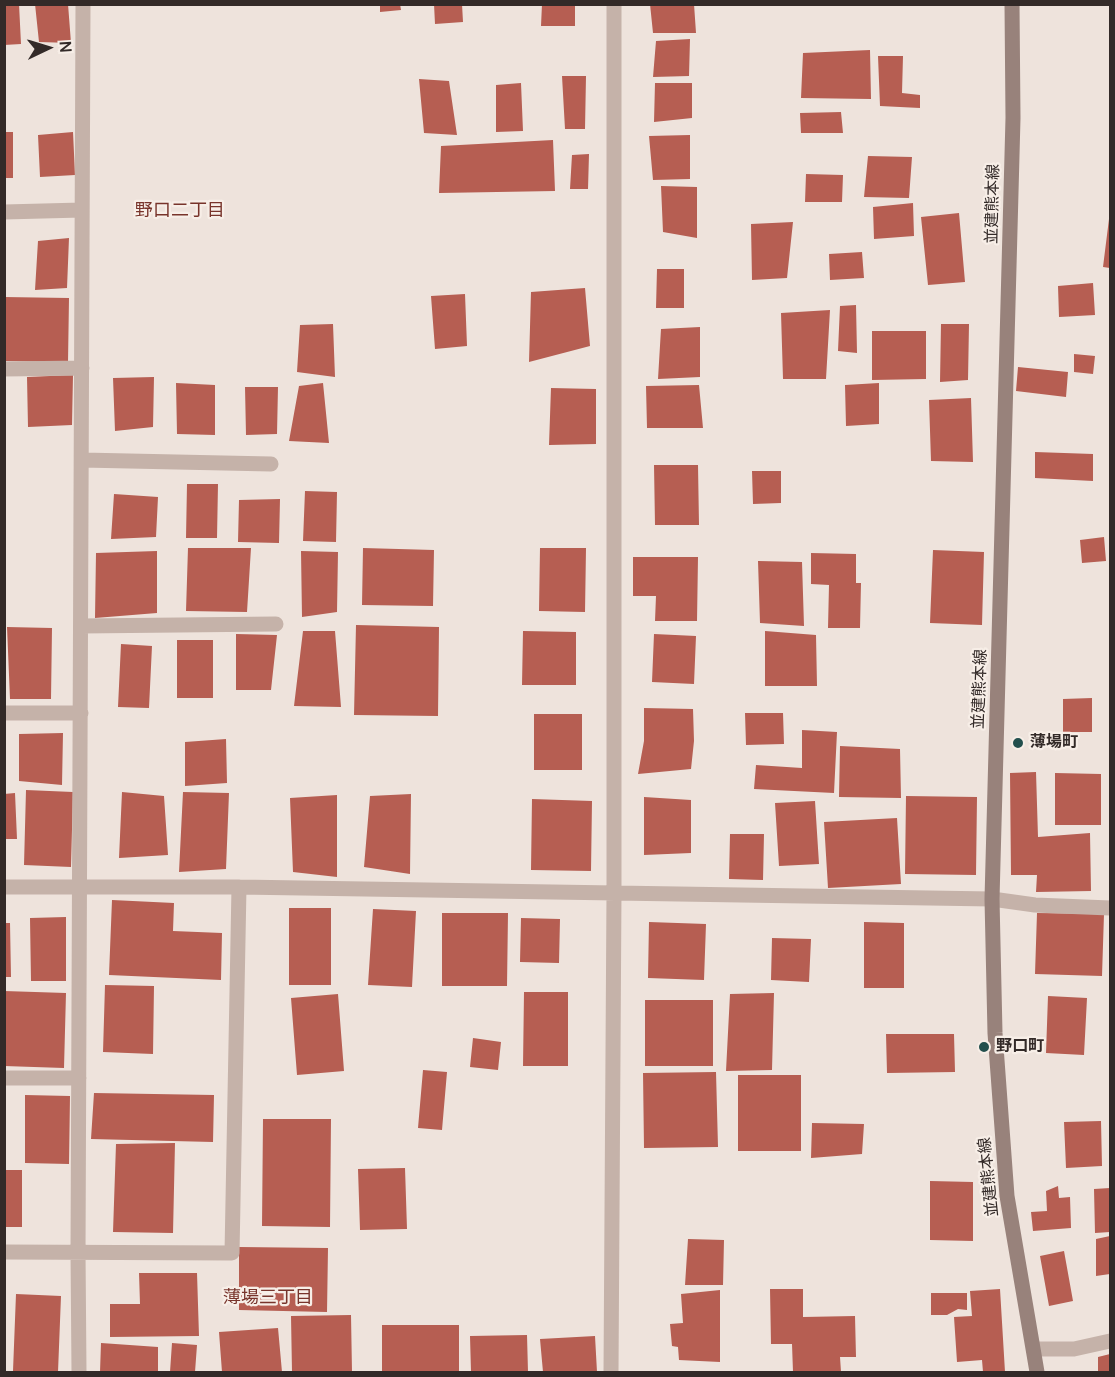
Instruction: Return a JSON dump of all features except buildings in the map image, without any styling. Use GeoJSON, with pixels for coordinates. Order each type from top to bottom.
{"type":"FeatureCollection","features":[{"type":"Feature","properties":{"kind":"main road","name":"並建熊本線"},"geometry":{"type":"LineString","coordinates":[[1012,4],[1013,141],[992,899],[995,1033],[1007,1196],[1037,1372]]}},
{"type":"Feature","properties":{"kind":"street"},"geometry":{"type":"LineString","coordinates":[[79,1372],[83,4]]}},
{"type":"Feature","properties":{"kind":"street"},"geometry":{"type":"LineString","coordinates":[[611,1372],[614,892],[614,4]]}},
{"type":"Feature","properties":{"kind":"street"},"geometry":{"type":"LineString","coordinates":[[4,212],[82,210]]}},
{"type":"Feature","properties":{"kind":"street"},"geometry":{"type":"LineString","coordinates":[[4,369],[82,368]]}},
{"type":"Feature","properties":{"kind":"street"},"geometry":{"type":"LineString","coordinates":[[82,460],[271,464]]}},
{"type":"Feature","properties":{"kind":"street"},"geometry":{"type":"LineString","coordinates":[[81,626],[276,624]]}},
{"type":"Feature","properties":{"kind":"street"},"geometry":{"type":"LineString","coordinates":[[4,713],[81,713]]}},
{"type":"Feature","properties":{"kind":"street"},"geometry":{"type":"LineString","coordinates":[[4,887],[240,887],[992,899],[1035,905],[1110,908]]}},
{"type":"Feature","properties":{"kind":"street"},"geometry":{"type":"LineString","coordinates":[[4,1252],[232,1253],[240,887]]}},
{"type":"Feature","properties":{"kind":"street"},"geometry":{"type":"LineString","coordinates":[[4,1078],[79,1078]]}},
{"type":"Feature","properties":{"kind":"street"},"geometry":{"type":"LineString","coordinates":[[1034,1349],[1074,1349],[1110,1341]]}},
{"type":"Feature","properties":{"kind":"place","name":"薄場町"},"geometry":{"type":"Point","coordinates":[1018,743]}},
{"type":"Feature","properties":{"kind":"place","name":"野口町"},"geometry":{"type":"Point","coordinates":[984,1047]}},
{"type":"Feature","properties":{"kind":"district","name":"野口二丁目"},"geometry":{"type":"Point","coordinates":[180,211]}},
{"type":"Feature","properties":{"kind":"district","name":"薄場三丁目"},"geometry":{"type":"Point","coordinates":[268,1298]}}]}
